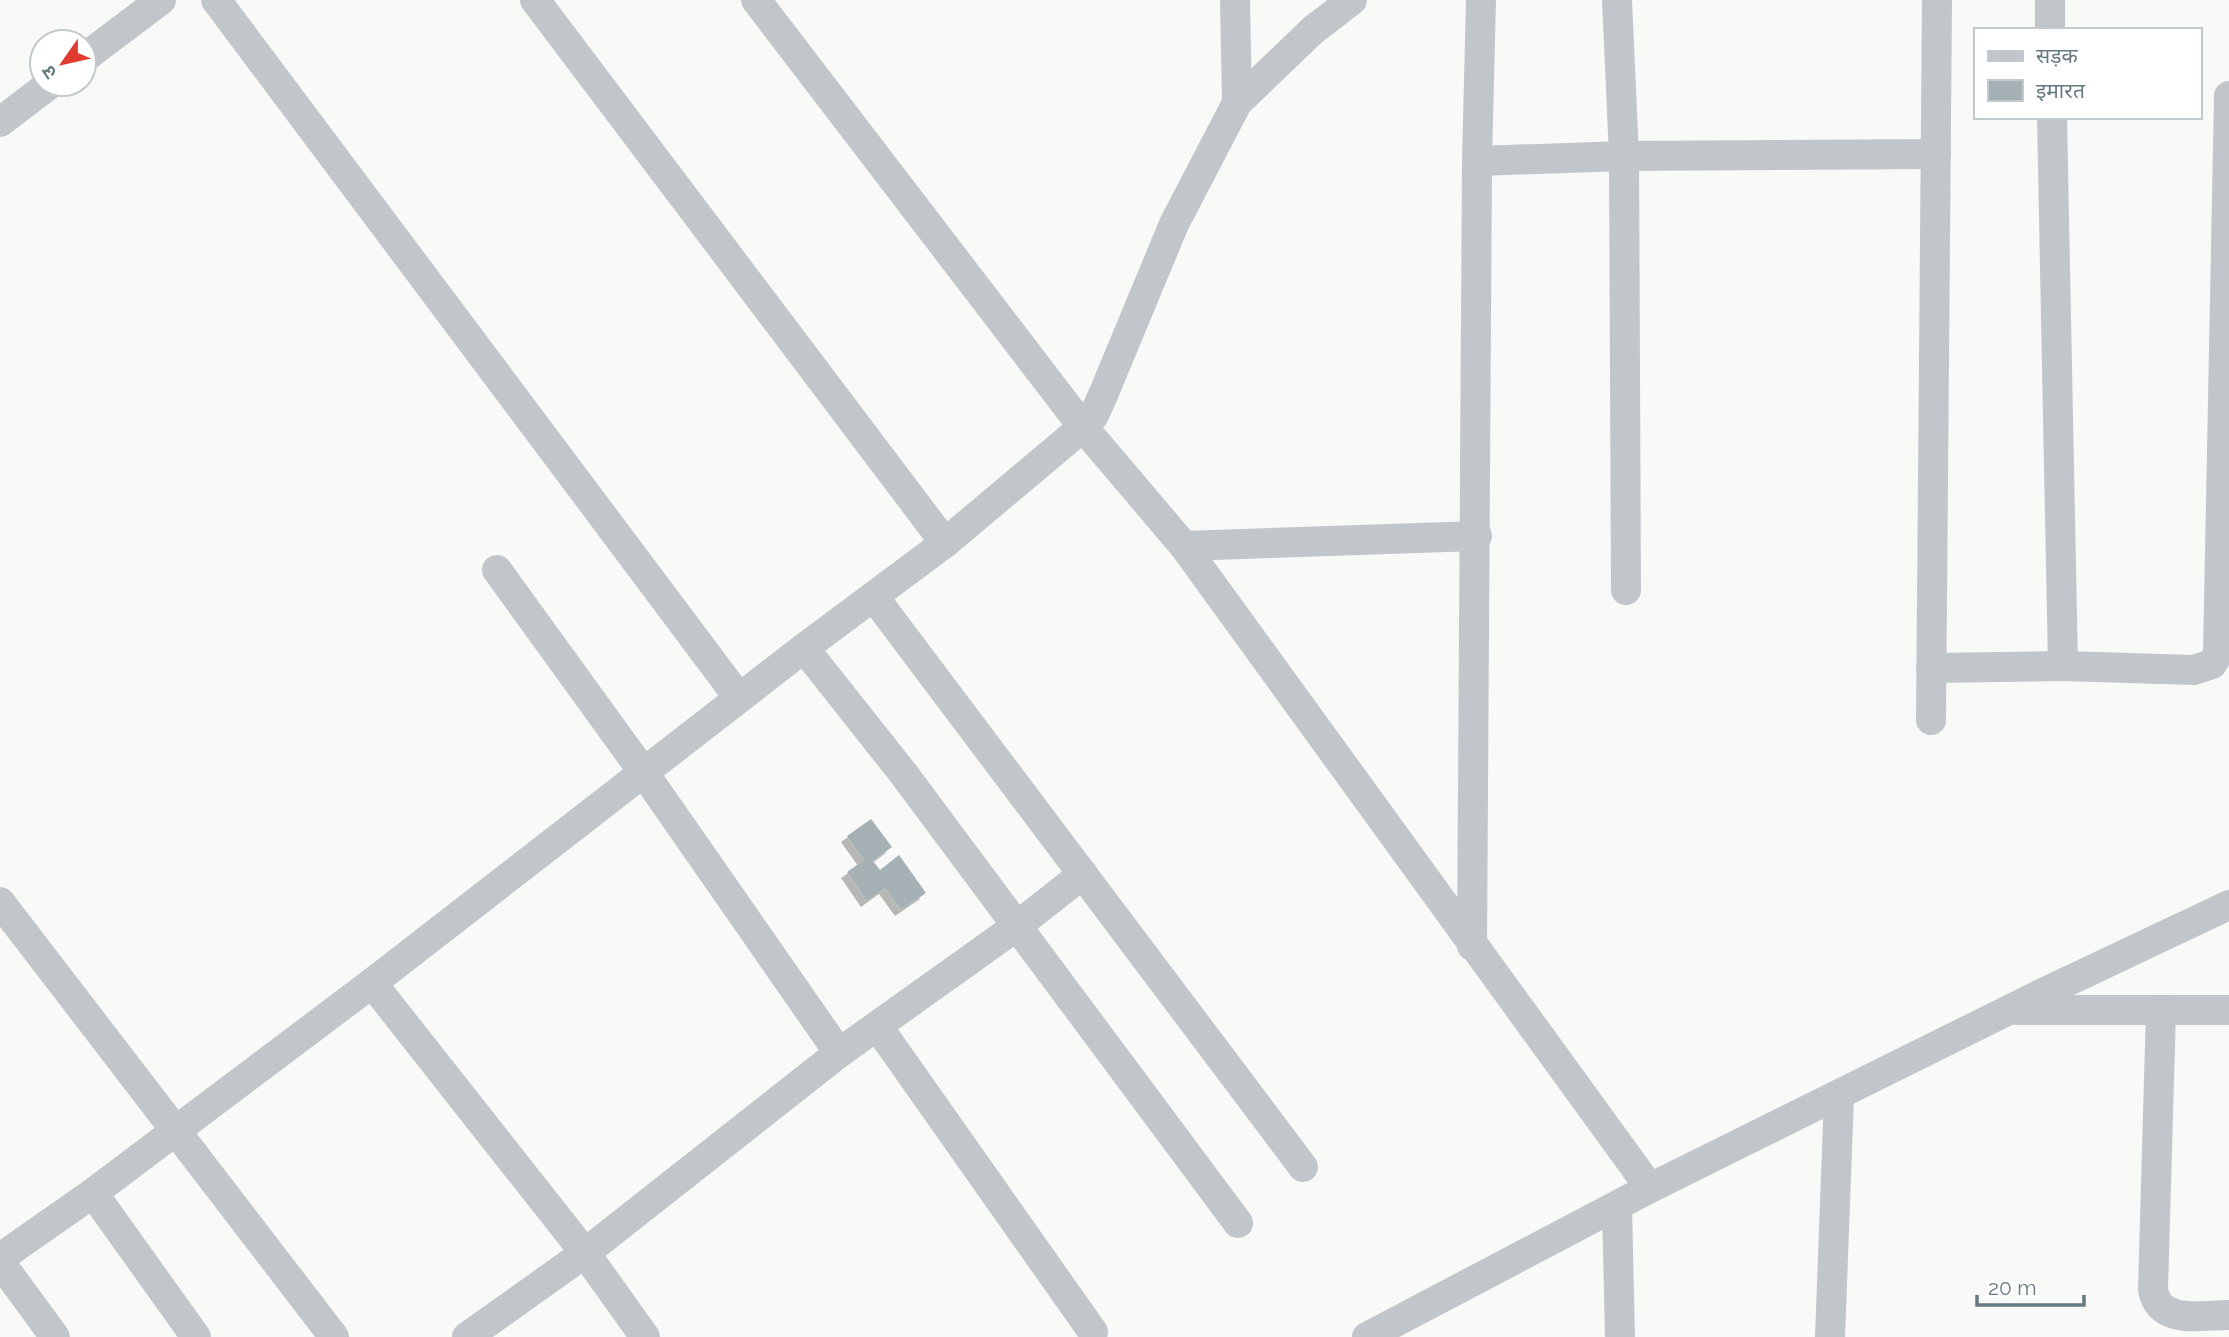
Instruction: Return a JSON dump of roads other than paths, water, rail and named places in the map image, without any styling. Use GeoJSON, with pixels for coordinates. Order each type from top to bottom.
{"type":"FeatureCollection","features":[{"type":"Feature","properties":{"kind":"street"},"geometry":{"type":"LineString","coordinates":[[98,47],[161,0]]}},
{"type":"Feature","properties":{"kind":"street"},"geometry":{"type":"LineString","coordinates":[[216,0],[739,698]]}},
{"type":"Feature","properties":{"kind":"street"},"geometry":{"type":"LineString","coordinates":[[535,0],[945,543]]}},
{"type":"Feature","properties":{"kind":"street"},"geometry":{"type":"LineString","coordinates":[[756,0],[1083,427],[1184,546],[1650,1188]]}},
{"type":"Feature","properties":{"kind":"street"},"geometry":{"type":"LineString","coordinates":[[1236,0],[1237,103]]}},
{"type":"Feature","properties":{"kind":"street"},"geometry":{"type":"LineString","coordinates":[[55,1337],[0,1260],[372,982],[804,648],[945,543],[1083,427],[1094,415],[1103,395],[1174,224],[1237,103],[1313,30],[1352,0]]}},
{"type":"Feature","properties":{"kind":"street"},"geometry":{"type":"LineString","coordinates":[[1472,946],[1477,536],[1477,161],[1481,0]]}},
{"type":"Feature","properties":{"kind":"street"},"geometry":{"type":"LineString","coordinates":[[1616,0],[1624,156],[1626,590]]}},
{"type":"Feature","properties":{"kind":"street"},"geometry":{"type":"LineString","coordinates":[[1931,720],[1937,0]]}},
{"type":"Feature","properties":{"kind":"street"},"geometry":{"type":"LineString","coordinates":[[2050,0],[2050,28]]}},
{"type":"Feature","properties":{"kind":"street"},"geometry":{"type":"LineString","coordinates":[[1931,668],[2063,666],[2194,670],[2212,664],[2218,654],[2229,96]]}},
{"type":"Feature","properties":{"kind":"street"},"geometry":{"type":"LineString","coordinates":[[0,122],[32,98]]}},
{"type":"Feature","properties":{"kind":"street"},"geometry":{"type":"LineString","coordinates":[[2052,119],[2063,666]]}},
{"type":"Feature","properties":{"kind":"street"},"geometry":{"type":"LineString","coordinates":[[1477,161],[1624,156],[1936,154]]}},
{"type":"Feature","properties":{"kind":"street"},"geometry":{"type":"LineString","coordinates":[[1184,546],[1477,536]]}},
{"type":"Feature","properties":{"kind":"street"},"geometry":{"type":"LineString","coordinates":[[497,570],[644,773],[839,1054]]}},
{"type":"Feature","properties":{"kind":"street"},"geometry":{"type":"LineString","coordinates":[[874,597],[1303,1167]]}},
{"type":"Feature","properties":{"kind":"street"},"geometry":{"type":"LineString","coordinates":[[804,648],[903,772],[1238,1223]]}},
{"type":"Feature","properties":{"kind":"street"},"geometry":{"type":"LineString","coordinates":[[467,1337],[585,1253],[839,1054],[1017,926],[1083,874]]}},
{"type":"Feature","properties":{"kind":"street"},"geometry":{"type":"LineString","coordinates":[[0,902],[334,1337]]}},
{"type":"Feature","properties":{"kind":"street"},"geometry":{"type":"LineString","coordinates":[[1367,1337],[1650,1188],[2009,1010],[2229,905]]}},
{"type":"Feature","properties":{"kind":"street"},"geometry":{"type":"LineString","coordinates":[[372,982],[585,1253],[645,1337]]}},
{"type":"Feature","properties":{"kind":"street"},"geometry":{"type":"LineString","coordinates":[[2009,1010],[2229,1010]]}},
{"type":"Feature","properties":{"kind":"street"},"geometry":{"type":"LineString","coordinates":[[2161,1010],[2153,1290],[2156,1303],[2162,1311],[2173,1314],[2229,1315]]}},
{"type":"Feature","properties":{"kind":"street"},"geometry":{"type":"LineString","coordinates":[[878,1027],[1093,1332]]}},
{"type":"Feature","properties":{"kind":"street"},"geometry":{"type":"LineString","coordinates":[[1830,1337],[1839,1096]]}},
{"type":"Feature","properties":{"kind":"street"},"geometry":{"type":"LineString","coordinates":[[93,1193],[196,1337]]}},
{"type":"Feature","properties":{"kind":"street"},"geometry":{"type":"LineString","coordinates":[[1617,1207],[1620,1337]]}}]}
